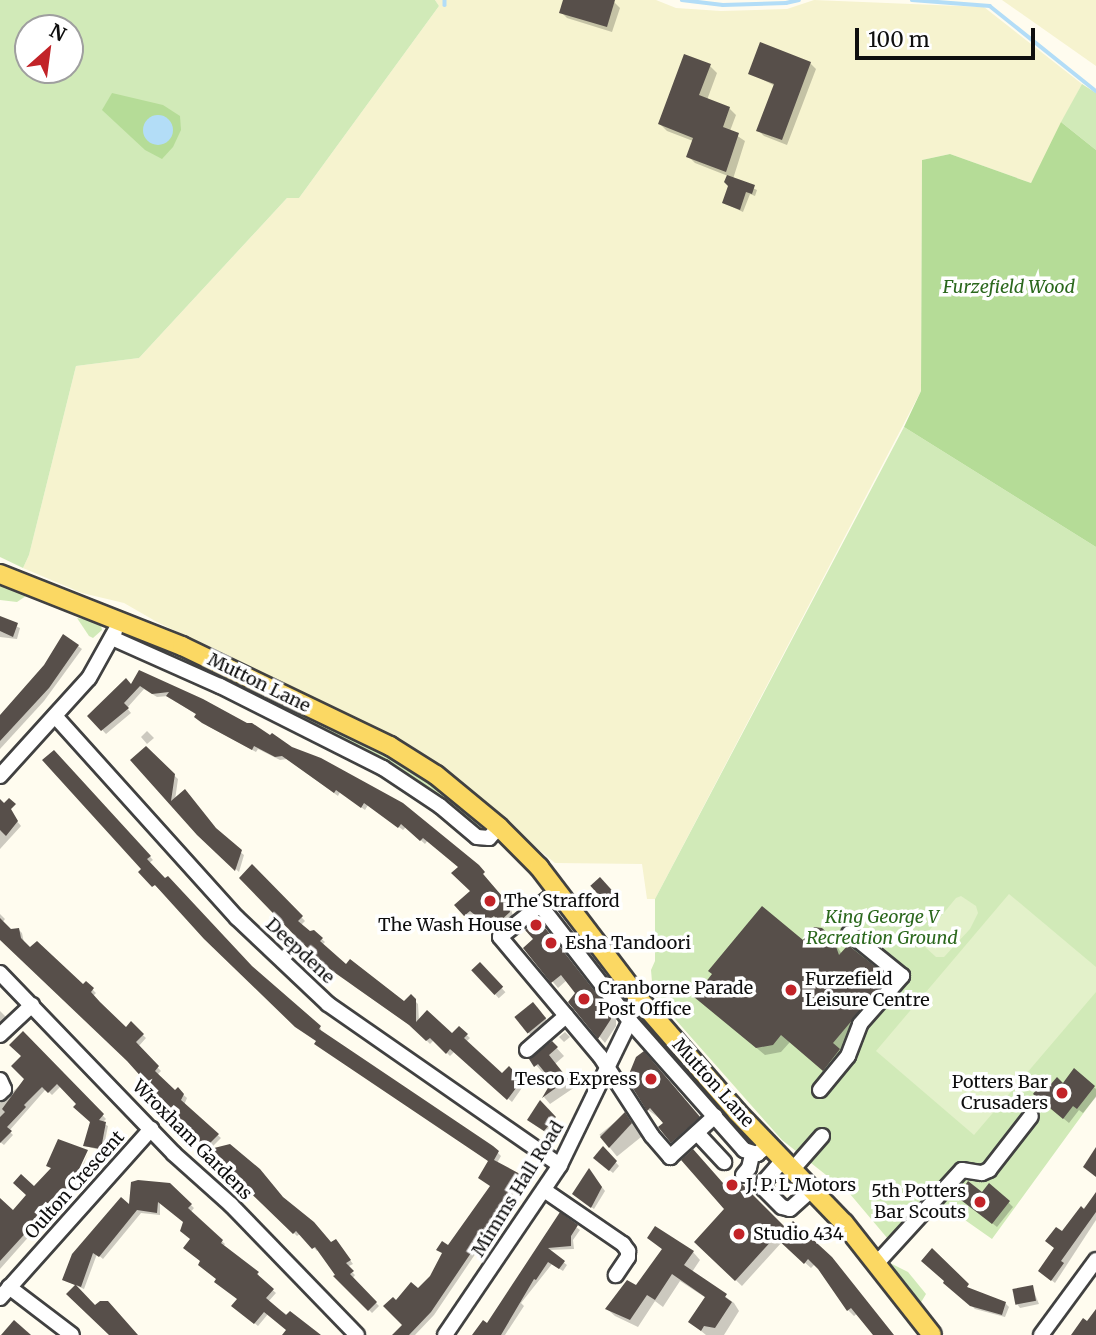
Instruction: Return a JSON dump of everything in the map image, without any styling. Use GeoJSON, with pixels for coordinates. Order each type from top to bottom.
{"type":"FeatureCollection","features":[{"type":"Feature","properties":{"kind":"main road","name":"Mutton Lane"},"geometry":{"type":"LineString","coordinates":[[0,574],[120,620],[238,672],[390,746],[436,775],[499,827],[558,891],[639,999],[760,1150],[788,1165],[812,1189],[877,1262],[932,1335]]}},
{"type":"Feature","properties":{"kind":"street"},"geometry":{"type":"LineString","coordinates":[[0,776],[89,678],[120,620]]}},
{"type":"Feature","properties":{"kind":"street","name":"Mutton Lane"},"geometry":{"type":"LineString","coordinates":[[112,638],[220,686],[359,755],[412,787],[477,837],[489,838],[499,827]]}},
{"type":"Feature","properties":{"kind":"street","name":"Deepdene"},"geometry":{"type":"LineString","coordinates":[[55,716],[237,918],[328,1004],[560,1165]]}},
{"type":"Feature","properties":{"kind":"street"},"geometry":{"type":"LineString","coordinates":[[558,891],[500,937],[608,1068],[652,1136],[670,1157],[715,1116]]}},
{"type":"Feature","properties":{"kind":"street"},"geometry":{"type":"LineString","coordinates":[[540,905],[630,1021],[744,1150],[760,1150]]}},
{"type":"Feature","properties":{"kind":"street"},"geometry":{"type":"LineString","coordinates":[[820,1090],[848,1056],[860,1024],[902,976],[849,933]]}},
{"type":"Feature","properties":{"kind":"street","name":"Wroxham Gardens"},"geometry":{"type":"LineString","coordinates":[[0,973],[190,1170],[231,1205],[357,1335]]}},
{"type":"Feature","properties":{"kind":"street"},"geometry":{"type":"LineString","coordinates":[[0,1035],[32,1004]]}},
{"type":"Feature","properties":{"kind":"street"},"geometry":{"type":"LineString","coordinates":[[527,1050],[566,1016]]}},
{"type":"Feature","properties":{"kind":"street","name":"Mimms Hall Road"},"geometry":{"type":"LineString","coordinates":[[445,1335],[560,1165],[630,1021]]}},
{"type":"Feature","properties":{"kind":"street"},"geometry":{"type":"LineString","coordinates":[[0,1080],[4,1089],[0,1093]]}},
{"type":"Feature","properties":{"kind":"street"},"geometry":{"type":"LineString","coordinates":[[877,1262],[921,1217],[961,1170],[982,1173],[989,1170],[1031,1116]]}},
{"type":"Feature","properties":{"kind":"street","name":"Oulton Crescent"},"geometry":{"type":"LineString","coordinates":[[5,1292],[151,1129]]}},
{"type":"Feature","properties":{"kind":"street"},"geometry":{"type":"LineString","coordinates":[[697,1133],[724,1162]]}},
{"type":"Feature","properties":{"kind":"street"},"geometry":{"type":"LineString","coordinates":[[812,1189],[790,1209],[782,1207],[764,1189],[764,1182],[822,1136]]}},
{"type":"Feature","properties":{"kind":"street"},"geometry":{"type":"LineString","coordinates":[[743,1175],[760,1150]]}},
{"type":"Feature","properties":{"kind":"street"},"geometry":{"type":"LineString","coordinates":[[544,1190],[623,1244],[628,1251],[628,1257],[616,1275]]}},
{"type":"Feature","properties":{"kind":"street"},"geometry":{"type":"LineString","coordinates":[[1041,1335],[1096,1260]]}},
{"type":"Feature","properties":{"kind":"street"},"geometry":{"type":"LineString","coordinates":[[5,1292],[72,1335]]}},
{"type":"Feature","properties":{"kind":"shaded area"},"geometry":{"type":"Polygon","coordinates":[[[435,0],[656,0],[676,8],[721,11],[787,9],[814,0],[984,7],[1082,84],[1031,183],[950,154],[922,160],[921,391],[655,899],[647,899],[642,864],[555,863],[412,746],[157,622],[124,603],[82,593],[23,568],[29,555],[76,366],[139,358],[287,198],[299,198],[439,6],[435,0]]]}},
{"type":"Feature","properties":{"kind":"shaded area"},"geometry":{"type":"Polygon","coordinates":[[[1002,0],[1096,0],[1096,66],[1002,0]]]}},
{"type":"Feature","properties":{"kind":"green space"},"geometry":{"type":"Polygon","coordinates":[[[0,0],[435,0],[439,6],[299,198],[287,198],[139,358],[76,366],[29,555],[23,568],[0,557],[0,0]]]}},
{"type":"Feature","properties":{"kind":"green space"},"geometry":{"type":"Polygon","coordinates":[[[1082,84],[1096,93],[1096,150],[1061,122],[1082,84]]]}},
{"type":"Feature","properties":{"kind":"green space"},"geometry":{"type":"Polygon","coordinates":[[[112,93],[163,105],[180,116],[181,130],[173,147],[162,159],[145,150],[102,110],[112,93]]]}},
{"type":"Feature","properties":{"kind":"green space","name":"Furzefield Wood"},"geometry":{"type":"Polygon","coordinates":[[[1061,122],[1096,150],[1096,547],[904,427],[921,391],[922,160],[950,154],[1031,183],[1061,122]]]}},
{"type":"Feature","properties":{"kind":"green space","name":"King George V Recreation Ground"},"geometry":{"type":"Polygon","coordinates":[[[904,427],[1096,547],[1096,1096],[992,1239],[945,1206],[938,1209],[899,1252],[850,1194],[782,1140],[653,994],[651,970],[655,961],[655,899],[904,427]]]}},
{"type":"Feature","properties":{"kind":"green space"},"geometry":{"type":"Polygon","coordinates":[[[0,581],[26,593],[26,596],[17,602],[0,600],[0,581]]]}},
{"type":"Feature","properties":{"kind":"green space"},"geometry":{"type":"Polygon","coordinates":[[[77,618],[100,622],[102,630],[93,638],[77,618]]]}},
{"type":"Feature","properties":{"kind":"green space"},"geometry":{"type":"Polygon","coordinates":[[[180,652],[352,734],[415,769],[486,826],[486,831],[481,833],[446,805],[176,660],[180,652]]]}},
{"type":"Feature","properties":{"kind":"green space"},"geometry":{"type":"Polygon","coordinates":[[[1009,894],[1096,967],[1096,992],[974,1135],[876,1051],[1009,894]]]}},
{"type":"Feature","properties":{"kind":"green space"},"geometry":{"type":"Polygon","coordinates":[[[961,896],[976,906],[978,913],[970,929],[944,957],[936,957],[924,946],[923,938],[956,898],[961,896]]]}},
{"type":"Feature","properties":{"kind":"green space"},"geometry":{"type":"Polygon","coordinates":[[[888,1262],[908,1272],[926,1294],[920,1304],[888,1262]]]}},
{"type":"Feature","properties":{"kind":"water"},"geometry":{"type":"Polygon","coordinates":[[[158,115],[169,119],[173,130],[169,141],[158,145],[147,141],[143,130],[147,119],[158,115]]]}},
{"type":"Feature","properties":{"kind":"building"},"geometry":{"type":"Polygon","coordinates":[[[563,0],[615,0],[607,27],[559,13],[563,0]]]}},
{"type":"Feature","properties":{"kind":"building"},"geometry":{"type":"Polygon","coordinates":[[[760,42],[811,62],[782,140],[756,131],[774,84],[748,74],[760,42]]]}},
{"type":"Feature","properties":{"kind":"building"},"geometry":{"type":"Polygon","coordinates":[[[684,54],[711,64],[699,95],[730,107],[723,127],[739,133],[726,172],[686,157],[693,138],[658,124],[684,54]]]}},
{"type":"Feature","properties":{"kind":"building"},"geometry":{"type":"Polygon","coordinates":[[[727,175],[755,185],[752,194],[746,192],[740,210],[722,203],[728,186],[724,182],[727,175]]]}},
{"type":"Feature","properties":{"kind":"building"},"geometry":{"type":"Polygon","coordinates":[[[0,616],[18,623],[13,637],[0,631],[0,616]]]}},
{"type":"Feature","properties":{"kind":"building"},"geometry":{"type":"Polygon","coordinates":[[[63,634],[79,645],[49,688],[0,741],[0,715],[44,665],[63,634]]]}},
{"type":"Feature","properties":{"kind":"building"},"geometry":{"type":"Polygon","coordinates":[[[139,670],[203,699],[247,723],[252,723],[270,735],[272,733],[292,747],[321,758],[403,803],[479,865],[485,872],[483,874],[508,903],[510,912],[499,922],[494,916],[485,923],[470,911],[464,916],[454,905],[470,891],[451,873],[458,867],[423,838],[420,841],[401,824],[398,828],[364,803],[361,808],[336,790],[334,793],[282,756],[275,757],[254,746],[252,750],[202,723],[194,717],[196,714],[166,696],[169,692],[152,694],[140,686],[124,703],[129,708],[101,731],[87,716],[126,678],[131,684],[139,670]]]}},
{"type":"Feature","properties":{"kind":"building"},"geometry":{"type":"Polygon","coordinates":[[[146,746],[175,774],[171,801],[185,789],[216,828],[242,850],[235,871],[197,835],[130,760],[146,746]]]}},
{"type":"Feature","properties":{"kind":"building"},"geometry":{"type":"Polygon","coordinates":[[[54,750],[151,856],[147,859],[165,878],[168,876],[252,966],[321,1026],[319,1029],[493,1146],[499,1151],[494,1160],[520,1174],[496,1216],[431,1312],[409,1335],[392,1335],[402,1325],[383,1306],[393,1297],[396,1300],[411,1282],[418,1288],[430,1276],[442,1253],[436,1250],[442,1241],[448,1245],[490,1186],[478,1178],[488,1161],[314,1044],[316,1041],[295,1027],[204,939],[155,885],[152,887],[138,872],[141,869],[42,760],[54,750]]]}},
{"type":"Feature","properties":{"kind":"building"},"geometry":{"type":"Polygon","coordinates":[[[9,798],[16,804],[11,809],[18,821],[6,836],[0,830],[0,799],[4,803],[9,798]]]}},
{"type":"Feature","properties":{"kind":"building"},"geometry":{"type":"Polygon","coordinates":[[[252,864],[303,916],[298,921],[323,938],[320,941],[346,964],[350,959],[404,1001],[411,994],[416,999],[416,1022],[427,1010],[452,1033],[459,1026],[468,1034],[464,1038],[502,1073],[509,1066],[522,1080],[507,1100],[450,1049],[446,1054],[430,1038],[426,1041],[409,1025],[331,970],[239,878],[252,864]]]}},
{"type":"Feature","properties":{"kind":"building"},"geometry":{"type":"Polygon","coordinates":[[[600,877],[619,898],[609,907],[590,886],[600,877]]]}},
{"type":"Feature","properties":{"kind":"building","name":"Furzefield Leisure Centre"},"geometry":{"type":"Polygon","coordinates":[[[762,906],[803,940],[814,927],[822,928],[833,938],[839,955],[848,945],[886,975],[886,980],[833,1043],[840,1049],[823,1071],[781,1035],[773,1045],[756,1048],[694,997],[712,974],[708,971],[762,906]]]}},
{"type":"Feature","properties":{"kind":"building"},"geometry":{"type":"Polygon","coordinates":[[[0,918],[11,929],[19,928],[21,938],[30,947],[37,941],[83,984],[86,981],[94,988],[91,992],[126,1027],[131,1021],[144,1034],[136,1042],[159,1066],[155,1071],[175,1090],[178,1087],[184,1094],[181,1100],[219,1134],[205,1148],[127,1061],[0,940],[0,918]]]}},
{"type":"Feature","properties":{"kind":"building"},"geometry":{"type":"Polygon","coordinates":[[[538,919],[611,1012],[611,1019],[598,1039],[568,1002],[575,993],[561,975],[551,983],[523,948],[533,939],[525,930],[538,919]]]}},
{"type":"Feature","properties":{"kind":"building"},"geometry":{"type":"Polygon","coordinates":[[[480,962],[503,987],[494,995],[471,970],[480,962]]]}},
{"type":"Feature","properties":{"kind":"building"},"geometry":{"type":"Polygon","coordinates":[[[533,1002],[546,1018],[528,1033],[514,1017],[533,1002]]]}},
{"type":"Feature","properties":{"kind":"building"},"geometry":{"type":"Polygon","coordinates":[[[23,1031],[104,1114],[99,1120],[106,1122],[101,1149],[83,1146],[90,1122],[73,1107],[76,1104],[57,1084],[48,1093],[42,1087],[24,1105],[26,1107],[7,1127],[12,1131],[0,1143],[0,1117],[5,1112],[2,1109],[24,1079],[11,1066],[21,1056],[9,1045],[23,1031]]]}},
{"type":"Feature","properties":{"kind":"building"},"geometry":{"type":"Polygon","coordinates":[[[552,1041],[558,1047],[549,1055],[568,1079],[542,1098],[552,1081],[538,1064],[534,1067],[529,1059],[552,1041]]]}},
{"type":"Feature","properties":{"kind":"building"},"geometry":{"type":"Polygon","coordinates":[[[644,1051],[700,1117],[671,1143],[658,1127],[663,1123],[650,1108],[647,1111],[627,1079],[636,1057],[644,1051]]]}},
{"type":"Feature","properties":{"kind":"building","name":"Potters Bar Crusaders"},"geometry":{"type":"Polygon","coordinates":[[[1074,1068],[1095,1086],[1077,1109],[1073,1106],[1063,1119],[1033,1094],[1039,1086],[1045,1091],[1057,1077],[1063,1083],[1074,1068]]]}},
{"type":"Feature","properties":{"kind":"building"},"geometry":{"type":"Polygon","coordinates":[[[540,1100],[556,1117],[544,1131],[527,1120],[540,1100]]]}},
{"type":"Feature","properties":{"kind":"building"},"geometry":{"type":"Polygon","coordinates":[[[625,1112],[632,1123],[609,1148],[600,1137],[625,1112]]]}},
{"type":"Feature","properties":{"kind":"building"},"geometry":{"type":"Polygon","coordinates":[[[58,1139],[88,1150],[74,1180],[0,1261],[0,1198],[13,1210],[26,1195],[13,1183],[21,1174],[34,1186],[51,1168],[46,1166],[58,1139]]]}},
{"type":"Feature","properties":{"kind":"building"},"geometry":{"type":"Polygon","coordinates":[[[230,1144],[260,1169],[283,1197],[314,1222],[331,1242],[336,1239],[351,1260],[346,1263],[354,1271],[350,1274],[377,1302],[368,1311],[333,1276],[335,1275],[315,1247],[312,1249],[296,1231],[293,1234],[206,1150],[230,1144]]]}},
{"type":"Feature","properties":{"kind":"building"},"geometry":{"type":"Polygon","coordinates":[[[603,1146],[617,1161],[609,1171],[593,1158],[603,1146]]]}},
{"type":"Feature","properties":{"kind":"building"},"geometry":{"type":"Polygon","coordinates":[[[1096,1147],[1096,1177],[1083,1167],[1096,1147]]]}},
{"type":"Feature","properties":{"kind":"building"},"geometry":{"type":"Polygon","coordinates":[[[693,1149],[723,1183],[734,1176],[786,1228],[793,1221],[832,1257],[894,1335],[873,1335],[851,1308],[847,1311],[808,1259],[804,1264],[775,1237],[735,1281],[694,1242],[724,1209],[681,1160],[693,1149]]]}},
{"type":"Feature","properties":{"kind":"building"},"geometry":{"type":"Polygon","coordinates":[[[589,1168],[602,1187],[591,1208],[572,1194],[589,1168]]]}},
{"type":"Feature","properties":{"kind":"building"},"geometry":{"type":"Polygon","coordinates":[[[138,1180],[170,1183],[192,1204],[188,1208],[223,1240],[221,1243],[259,1272],[257,1274],[274,1289],[266,1298],[286,1315],[290,1311],[321,1335],[282,1335],[286,1330],[264,1312],[254,1324],[231,1306],[237,1299],[214,1282],[216,1279],[198,1265],[200,1261],[183,1248],[190,1239],[180,1231],[183,1222],[158,1202],[157,1213],[137,1210],[99,1257],[93,1253],[81,1287],[76,1285],[95,1305],[100,1301],[108,1301],[138,1335],[109,1335],[66,1294],[75,1285],[62,1280],[72,1254],[121,1197],[129,1204],[131,1182],[138,1180]]]}},
{"type":"Feature","properties":{"kind":"building","name":"5th Potters Bar Scouts"},"geometry":{"type":"Polygon","coordinates":[[[968,1181],[982,1192],[989,1183],[1010,1201],[992,1224],[957,1197],[968,1181]]]}},
{"type":"Feature","properties":{"kind":"building"},"geometry":{"type":"Polygon","coordinates":[[[1096,1192],[1096,1212],[1061,1261],[1064,1263],[1051,1281],[1038,1271],[1054,1248],[1045,1241],[1056,1227],[1062,1231],[1081,1206],[1084,1209],[1096,1192]]]}},
{"type":"Feature","properties":{"kind":"building"},"geometry":{"type":"Polygon","coordinates":[[[560,1212],[578,1225],[571,1236],[571,1246],[548,1248],[565,1261],[559,1269],[548,1262],[536,1280],[534,1279],[501,1335],[472,1335],[483,1320],[487,1323],[560,1212]]]}},
{"type":"Feature","properties":{"kind":"building"},"geometry":{"type":"Polygon","coordinates":[[[655,1226],[694,1251],[684,1265],[727,1294],[725,1297],[732,1302],[715,1328],[704,1326],[701,1331],[688,1322],[705,1297],[672,1274],[655,1300],[647,1295],[630,1320],[605,1309],[627,1280],[636,1285],[662,1249],[647,1238],[655,1226]]]}},
{"type":"Feature","properties":{"kind":"building"},"geometry":{"type":"Polygon","coordinates":[[[932,1248],[969,1284],[967,1287],[1006,1302],[1002,1315],[970,1306],[943,1283],[944,1281],[921,1261],[932,1248]]]}},
{"type":"Feature","properties":{"kind":"building"},"geometry":{"type":"Polygon","coordinates":[[[1033,1285],[1036,1301],[1015,1305],[1012,1289],[1033,1285]]]}},
{"type":"Feature","properties":{"kind":"building"},"geometry":{"type":"Polygon","coordinates":[[[1096,1309],[1096,1335],[1071,1335],[1083,1318],[1087,1321],[1096,1309]]]}},
{"type":"Feature","properties":{"kind":"building"},"geometry":{"type":"Polygon","coordinates":[[[14,1320],[31,1335],[1,1335],[14,1320]]]}},
{"type":"Feature","properties":{"kind":"waterway"},"geometry":{"type":"LineString","coordinates":[[445,0],[445,5]]}},
{"type":"Feature","properties":{"kind":"waterway"},"geometry":{"type":"LineString","coordinates":[[682,0],[723,5],[786,3],[799,0]]}},
{"type":"Feature","properties":{"kind":"waterway"},"geometry":{"type":"LineString","coordinates":[[912,0],[990,6],[1096,91]]}},
{"type":"Feature","properties":{"kind":"place","name":"The Strafford"},"geometry":{"type":"Point","coordinates":[490,901]}},
{"type":"Feature","properties":{"kind":"place","name":"The Wash House"},"geometry":{"type":"Point","coordinates":[536,925]}},
{"type":"Feature","properties":{"kind":"place","name":"Esha Tandoori"},"geometry":{"type":"Point","coordinates":[551,943]}},
{"type":"Feature","properties":{"kind":"place","name":"Furzefield Leisure Centre"},"geometry":{"type":"Point","coordinates":[791,990]}},
{"type":"Feature","properties":{"kind":"place","name":"Cranborne Parade Post Office"},"geometry":{"type":"Point","coordinates":[584,999]}},
{"type":"Feature","properties":{"kind":"place","name":"Tesco Express"},"geometry":{"type":"Point","coordinates":[651,1079]}},
{"type":"Feature","properties":{"kind":"place","name":"Potters Bar Crusaders"},"geometry":{"type":"Point","coordinates":[1062,1093]}},
{"type":"Feature","properties":{"kind":"place","name":"J. P. L Motors"},"geometry":{"type":"Point","coordinates":[732,1185]}},
{"type":"Feature","properties":{"kind":"place","name":"5th Potters Bar Scouts"},"geometry":{"type":"Point","coordinates":[980,1202]}},
{"type":"Feature","properties":{"kind":"place","name":"Studio 434"},"geometry":{"type":"Point","coordinates":[739,1234]}}]}
